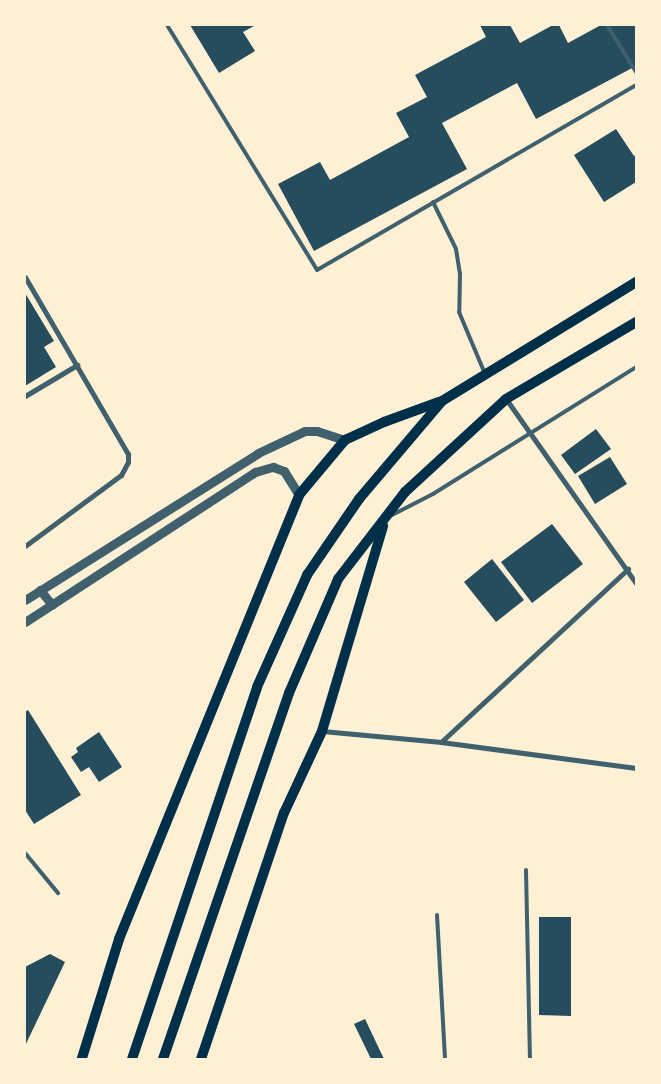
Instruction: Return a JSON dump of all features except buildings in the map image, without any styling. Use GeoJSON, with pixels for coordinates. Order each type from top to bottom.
{"type":"FeatureCollection","features":[{"type":"Feature","properties":{"kind":"main road"},"geometry":{"type":"LineString","coordinates":[[82,1058],[118,939],[299,495],[346,440],[384,422],[442,401],[636,282]]}},
{"type":"Feature","properties":{"kind":"main road"},"geometry":{"type":"LineString","coordinates":[[163,1059],[289,693],[338,579],[405,492],[506,399],[636,322]]}},
{"type":"Feature","properties":{"kind":"main road"},"geometry":{"type":"LineString","coordinates":[[132,1059],[257,687],[307,575],[359,499],[442,401]]}},
{"type":"Feature","properties":{"kind":"main road"},"geometry":{"type":"LineString","coordinates":[[201,1059],[284,813],[322,731],[386,518]]}},
{"type":"Feature","properties":{"kind":"street"},"geometry":{"type":"LineString","coordinates":[[25,277],[123,443],[128,462],[121,475],[25,546]]}},
{"type":"Feature","properties":{"kind":"street"},"geometry":{"type":"LineString","coordinates":[[25,396],[77,365]]}},
{"type":"Feature","properties":{"kind":"street"},"geometry":{"type":"LineString","coordinates":[[506,399],[628,569],[636,583]]}},
{"type":"Feature","properties":{"kind":"street"},"geometry":{"type":"LineString","coordinates":[[25,600],[258,453],[304,432],[317,431],[346,440]]}},
{"type":"Feature","properties":{"kind":"street"},"geometry":{"type":"LineString","coordinates":[[258,453],[265,468]]}},
{"type":"Feature","properties":{"kind":"street"},"geometry":{"type":"LineString","coordinates":[[25,622],[124,560],[217,494],[265,468],[273,467],[284,471],[299,495]]}},
{"type":"Feature","properties":{"kind":"street"},"geometry":{"type":"LineString","coordinates":[[441,742],[628,569]]}},
{"type":"Feature","properties":{"kind":"street"},"geometry":{"type":"LineString","coordinates":[[40,590],[52,605]]}},
{"type":"Feature","properties":{"kind":"street"},"geometry":{"type":"LineString","coordinates":[[322,731],[441,742],[636,768]]}},
{"type":"Feature","properties":{"kind":"lane"},"geometry":{"type":"LineString","coordinates":[[167,25],[316,270],[636,84]]}},
{"type":"Feature","properties":{"kind":"lane"},"geometry":{"type":"LineString","coordinates":[[607,25],[636,72]]}},
{"type":"Feature","properties":{"kind":"lane"},"geometry":{"type":"LineString","coordinates":[[433,202],[456,249],[460,272],[459,312],[485,375]]}},
{"type":"Feature","properties":{"kind":"lane"},"geometry":{"type":"LineString","coordinates":[[386,518],[433,494],[636,367]]}},
{"type":"Feature","properties":{"kind":"lane"},"geometry":{"type":"LineString","coordinates":[[25,853],[58,893]]}},
{"type":"Feature","properties":{"kind":"lane"},"geometry":{"type":"LineString","coordinates":[[526,870],[530,1059]]}},
{"type":"Feature","properties":{"kind":"lane"},"geometry":{"type":"LineString","coordinates":[[437,915],[445,1059]]}}]}
